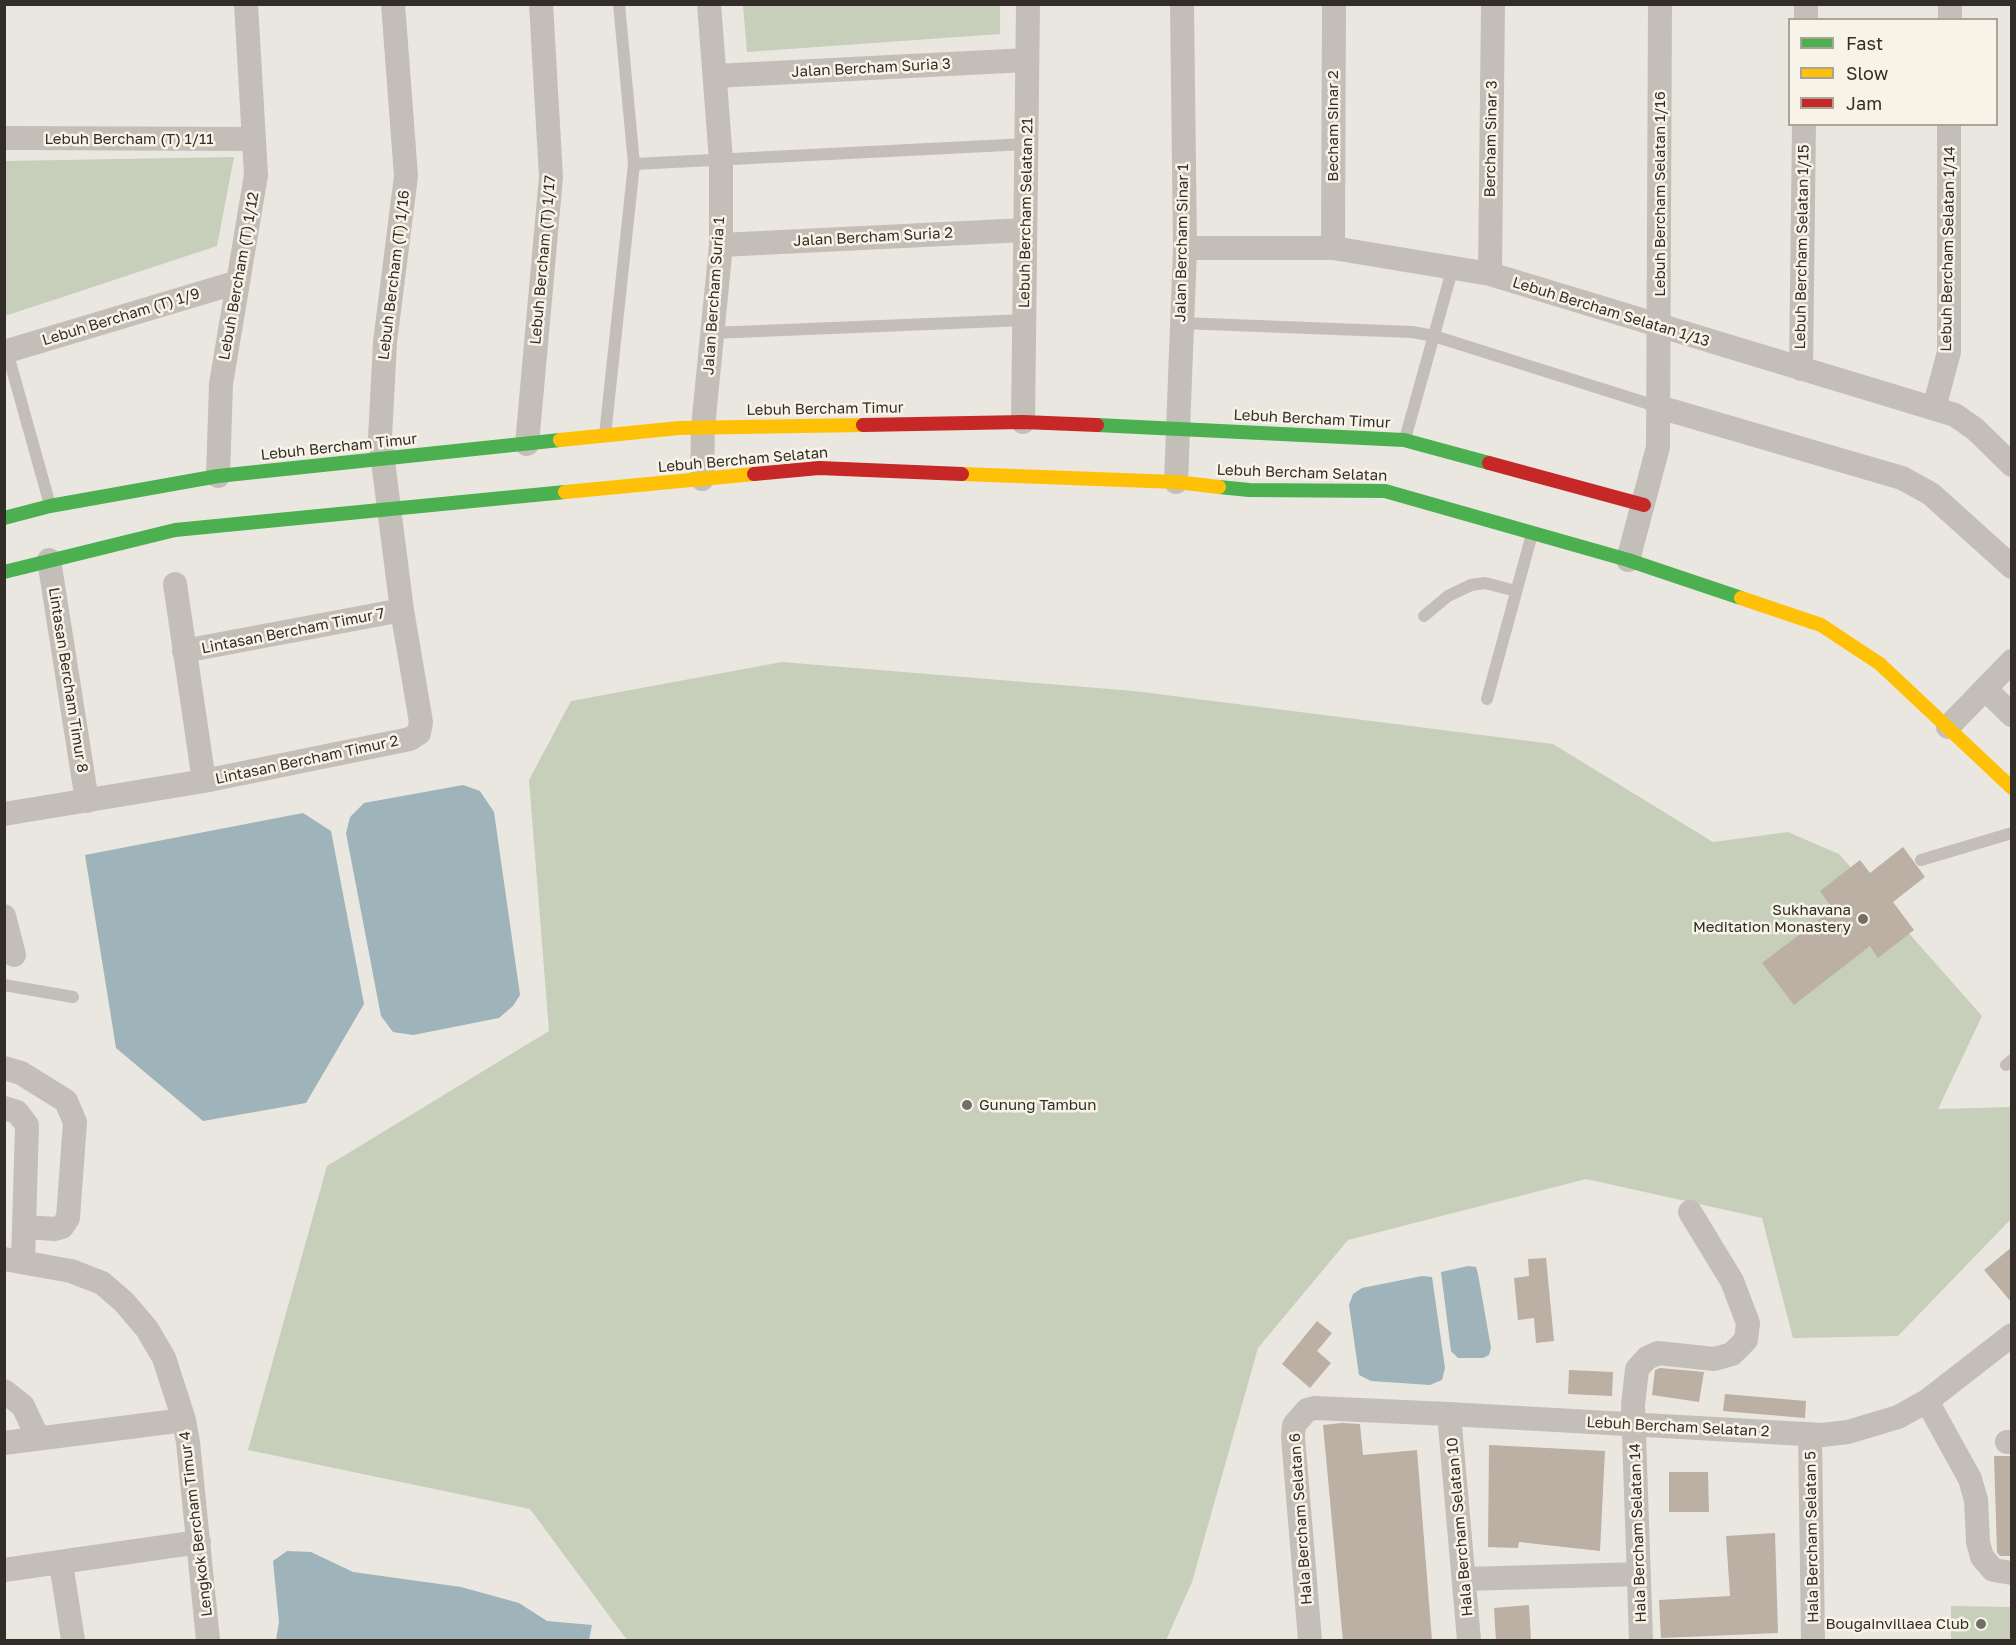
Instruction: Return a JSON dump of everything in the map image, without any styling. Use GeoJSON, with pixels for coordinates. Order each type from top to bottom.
{"type":"FeatureCollection","features":[{"type":"Feature","properties":{"kind":"street","name":"Lebuh Bercham (T) 1/12"},"geometry":{"type":"LineString","coordinates":[[218,476],[221,384],[256,175],[246,4]]}},
{"type":"Feature","properties":{"kind":"street","name":"Lebuh Bercham (T) 1/16"},"geometry":{"type":"LineString","coordinates":[[388,509],[380,438],[382,377],[406,176],[393,4]]}},
{"type":"Feature","properties":{"kind":"street","name":"Lebuh Bercham (T) 1/17"},"geometry":{"type":"LineString","coordinates":[[527,444],[551,177],[541,4]]}},
{"type":"Feature","properties":{"kind":"street","name":"Jalan Bercham Suria 1"},"geometry":{"type":"LineString","coordinates":[[702,479],[703,427],[721,245],[721,160],[710,4]]}},
{"type":"Feature","properties":{"kind":"street","name":"Lebuh Bercham Selatan 21"},"geometry":{"type":"LineString","coordinates":[[1023,422],[1028,4]]}},
{"type":"Feature","properties":{"kind":"street","name":"Jalan Bercham Sinar 1"},"geometry":{"type":"LineString","coordinates":[[1176,482],[1185,248],[1182,4]]}},
{"type":"Feature","properties":{"kind":"street","name":"Becham Sinar 2"},"geometry":{"type":"LineString","coordinates":[[1333,248],[1334,4]]}},
{"type":"Feature","properties":{"kind":"street","name":"Bercham Sinar 3"},"geometry":{"type":"LineString","coordinates":[[1490,274],[1493,4]]}},
{"type":"Feature","properties":{"kind":"street","name":"Lebuh Bercham Selatan 1/16"},"geometry":{"type":"LineString","coordinates":[[1628,560],[1658,447],[1660,4]]}},
{"type":"Feature","properties":{"kind":"street","name":"Jalan Bercham Suria 3"},"geometry":{"type":"LineString","coordinates":[[715,76],[1027,60]]}},
{"type":"Feature","properties":{"kind":"street","name":"Lebuh Bercham Selatan 1/15"},"geometry":{"type":"LineString","coordinates":[[1801,369],[1804,126]]}},
{"type":"Feature","properties":{"kind":"street","name":"Lebuh Bercham Selatan 1/14"},"geometry":{"type":"LineString","coordinates":[[1934,408],[1949,352],[1949,126]]}},
{"type":"Feature","properties":{"kind":"street","name":"Lebuh Bercham (T) 1/11"},"geometry":{"type":"LineString","coordinates":[[4,138],[253,139]]}},
{"type":"Feature","properties":{"kind":"street","name":"Jalan Bercham Suria 2"},"geometry":{"type":"LineString","coordinates":[[721,245],[1025,230]]}},
{"type":"Feature","properties":{"kind":"street","name":"Lebuh Bercham Selatan 1/13"},"geometry":{"type":"LineString","coordinates":[[1185,248],[1333,248],[1490,274],[1955,415],[2009,456]]}},
{"type":"Feature","properties":{"kind":"street","name":"Lebuh Bercham (T) 1/9"},"geometry":{"type":"LineString","coordinates":[[6,352],[238,282]]}},
{"type":"Feature","properties":{"kind":"street"},"geometry":{"type":"LineString","coordinates":[[1659,407],[1902,478],[1932,494],[2012,567]]}},
{"type":"Feature","properties":{"kind":"street","name":"Lebuh Bercham Timur"},"geometry":{"type":"LineString","coordinates":[[4,518],[50,506],[218,476],[604,436],[703,427],[1023,422],[1404,440],[1644,505]]}},
{"type":"Feature","properties":{"kind":"street","name":"Lebuh Bercham Selatan"},"geometry":{"type":"LineString","coordinates":[[388,509],[819,468],[1176,482],[1249,490],[1385,491],[1628,560],[1821,625],[1880,664],[2012,788]]}},
{"type":"Feature","properties":{"kind":"street"},"geometry":{"type":"LineString","coordinates":[[4,572],[175,530],[388,509]]}},
{"type":"Feature","properties":{"kind":"street","name":"Lintasan Bercham Timur 2"},"geometry":{"type":"LineString","coordinates":[[4,814],[204,781],[415,737],[421,728],[421,722],[388,509]]}},
{"type":"Feature","properties":{"kind":"street","name":"Lintasan Bercham Timur 8"},"geometry":{"type":"LineString","coordinates":[[49,560],[87,801]]}},
{"type":"Feature","properties":{"kind":"street"},"geometry":{"type":"LineString","coordinates":[[175,584],[204,781]]}},
{"type":"Feature","properties":{"kind":"street","name":"Lintasan Bercham Timur 7"},"geometry":{"type":"LineString","coordinates":[[184,651],[402,610]]}},
{"type":"Feature","properties":{"kind":"street"},"geometry":{"type":"LineString","coordinates":[[1948,727],[2012,661]]}},
{"type":"Feature","properties":{"kind":"street"},"geometry":{"type":"LineString","coordinates":[[1984,689],[2012,715]]}},
{"type":"Feature","properties":{"kind":"street"},"geometry":{"type":"LineString","coordinates":[[4,916],[14,955]]}},
{"type":"Feature","properties":{"kind":"street"},"geometry":{"type":"LineString","coordinates":[[4,1068],[21,1073],[66,1101],[75,1122],[68,1218],[62,1227],[55,1229],[25,1227]]}},
{"type":"Feature","properties":{"kind":"street"},"geometry":{"type":"LineString","coordinates":[[4,1108],[17,1112],[27,1125],[25,1227],[14,1260]]}},
{"type":"Feature","properties":{"kind":"street","name":"Hala Bercham Selatan 14"},"geometry":{"type":"LineString","coordinates":[[1641,1641],[1633,1405],[1637,1369],[1647,1358],[1658,1353],[1714,1359],[1732,1354],[1746,1340],[1748,1323],[1732,1281],[1690,1212]]}},
{"type":"Feature","properties":{"kind":"street","name":"Lengkok Bercham Timur 4"},"geometry":{"type":"LineString","coordinates":[[14,1260],[81,1275],[102,1283],[124,1302],[147,1329],[164,1358],[183,1420],[199,1542],[208,1641]]}},
{"type":"Feature","properties":{"kind":"street","name":"Lebuh Bercham Selatan 2"},"geometry":{"type":"LineString","coordinates":[[1315,1408],[1810,1434],[1848,1432],[1878,1424],[1927,1401],[2012,1335]]}},
{"type":"Feature","properties":{"kind":"street"},"geometry":{"type":"LineString","coordinates":[[4,1391],[23,1406],[38,1438]]}},
{"type":"Feature","properties":{"kind":"street"},"geometry":{"type":"LineString","coordinates":[[1927,1401],[1970,1479],[1976,1500],[1978,1542],[1982,1557],[1993,1570],[2012,1574]]}},
{"type":"Feature","properties":{"kind":"street","name":"Hala Bercham Selatan 6"},"geometry":{"type":"LineString","coordinates":[[1310,1641],[1293,1437],[1294,1425],[1298,1417],[1315,1408]]}},
{"type":"Feature","properties":{"kind":"street","name":"Hala Bercham Selatan 10"},"geometry":{"type":"LineString","coordinates":[[1449,1414],[1469,1641]]}},
{"type":"Feature","properties":{"kind":"street"},"geometry":{"type":"LineString","coordinates":[[4,1443],[183,1420]]}},
{"type":"Feature","properties":{"kind":"street","name":"Hala Bercham Selatan 5"},"geometry":{"type":"LineString","coordinates":[[1810,1434],[1813,1641]]}},
{"type":"Feature","properties":{"kind":"street"},"geometry":{"type":"LineString","coordinates":[[4,1570],[61,1564],[199,1542]]}},
{"type":"Feature","properties":{"kind":"street"},"geometry":{"type":"LineString","coordinates":[[61,1564],[73,1641]]}},
{"type":"Feature","properties":{"kind":"street"},"geometry":{"type":"LineString","coordinates":[[1465,1579],[1639,1574]]}},
{"type":"Feature","properties":{"kind":"lane"},"geometry":{"type":"LineString","coordinates":[[604,436],[634,164],[620,4]]}},
{"type":"Feature","properties":{"kind":"lane"},"geometry":{"type":"LineString","coordinates":[[634,164],[1026,144]]}},
{"type":"Feature","properties":{"kind":"lane"},"geometry":{"type":"LineString","coordinates":[[1404,440],[1453,267]]}},
{"type":"Feature","properties":{"kind":"lane"},"geometry":{"type":"LineString","coordinates":[[712,333],[1025,320]]}},
{"type":"Feature","properties":{"kind":"lane"},"geometry":{"type":"LineString","coordinates":[[1181,323],[1412,332],[1434,336],[1659,407]]}},
{"type":"Feature","properties":{"kind":"lane"},"geometry":{"type":"LineString","coordinates":[[6,352],[50,506]]}},
{"type":"Feature","properties":{"kind":"lane"},"geometry":{"type":"LineString","coordinates":[[1487,699],[1532,532]]}},
{"type":"Feature","properties":{"kind":"lane"},"geometry":{"type":"LineString","coordinates":[[1424,616],[1448,596],[1471,585],[1485,583],[1516,591]]}},
{"type":"Feature","properties":{"kind":"lane"},"geometry":{"type":"LineString","coordinates":[[1921,860],[2012,833]]}},
{"type":"Feature","properties":{"kind":"lane"},"geometry":{"type":"LineString","coordinates":[[4,985],[73,997]]}},
{"type":"Feature","properties":{"kind":"green space"},"geometry":{"type":"Polygon","coordinates":[[[743,5],[1000,5],[1000,34],[747,52],[743,5]]]}},
{"type":"Feature","properties":{"kind":"green space"},"geometry":{"type":"Polygon","coordinates":[[[234,157],[217,246],[5,316],[5,161],[234,157]]]}},
{"type":"Feature","properties":{"kind":"green space","name":"Gunung Tambun"},"geometry":{"type":"Polygon","coordinates":[[[782,662],[1134,691],[1553,744],[1713,842],[1788,832],[1839,854],[1982,1016],[1938,1109],[2011,1107],[2011,1219],[1898,1336],[1793,1338],[1762,1218],[1586,1179],[1348,1240],[1258,1348],[1192,1582],[1166,1640],[627,1640],[530,1509],[248,1450],[327,1166],[549,1031],[529,780],[571,701],[782,662]]]}},
{"type":"Feature","properties":{"kind":"green space","name":"Bougainvillaea Club"},"geometry":{"type":"Polygon","coordinates":[[[1951,1606],[2011,1607],[2011,1640],[1951,1640],[1951,1606]]]}},
{"type":"Feature","properties":{"kind":"water"},"geometry":{"type":"Polygon","coordinates":[[[463,785],[480,791],[494,812],[520,995],[513,1006],[499,1018],[413,1035],[393,1032],[381,1016],[346,833],[350,817],[364,803],[463,785]]]}},
{"type":"Feature","properties":{"kind":"water"},"geometry":{"type":"Polygon","coordinates":[[[303,813],[331,831],[364,1004],[306,1103],[203,1121],[116,1048],[85,855],[303,813]]]}},
{"type":"Feature","properties":{"kind":"water"},"geometry":{"type":"Polygon","coordinates":[[[1468,1266],[1476,1267],[1478,1274],[1491,1348],[1489,1355],[1483,1358],[1458,1358],[1451,1351],[1441,1272],[1468,1266]]]}},
{"type":"Feature","properties":{"kind":"water"},"geometry":{"type":"Polygon","coordinates":[[[1422,1276],[1432,1277],[1445,1368],[1442,1380],[1430,1385],[1371,1381],[1359,1375],[1349,1305],[1353,1294],[1362,1288],[1422,1276]]]}},
{"type":"Feature","properties":{"kind":"water"},"geometry":{"type":"Polygon","coordinates":[[[287,1551],[311,1552],[353,1572],[461,1587],[519,1603],[547,1621],[592,1625],[589,1640],[276,1640],[279,1622],[273,1561],[287,1551]]]}},
{"type":"Feature","properties":{"kind":"building","name":"Sukhavana Meditation Monastery"},"geometry":{"type":"Polygon","coordinates":[[[1903,847],[1925,877],[1893,902],[1914,930],[1878,958],[1870,946],[1794,1005],[1762,963],[1833,909],[1820,891],[1860,860],[1870,873],[1903,847]]]}},
{"type":"Feature","properties":{"kind":"building"},"geometry":{"type":"Polygon","coordinates":[[[2012,1247],[2012,1303],[1984,1270],[2012,1247]]]}},
{"type":"Feature","properties":{"kind":"building"},"geometry":{"type":"Polygon","coordinates":[[[1546,1258],[1554,1341],[1536,1343],[1534,1318],[1518,1320],[1514,1278],[1529,1276],[1528,1259],[1546,1258]]]}},
{"type":"Feature","properties":{"kind":"building"},"geometry":{"type":"Polygon","coordinates":[[[1317,1321],[1332,1333],[1317,1351],[1331,1363],[1310,1388],[1282,1364],[1317,1321]]]}},
{"type":"Feature","properties":{"kind":"building"},"geometry":{"type":"Polygon","coordinates":[[[1660,1368],[1704,1372],[1699,1402],[1652,1395],[1655,1370],[1660,1368]]]}},
{"type":"Feature","properties":{"kind":"building"},"geometry":{"type":"Polygon","coordinates":[[[1569,1370],[1613,1372],[1612,1396],[1568,1394],[1569,1370]]]}},
{"type":"Feature","properties":{"kind":"building"},"geometry":{"type":"Polygon","coordinates":[[[1725,1394],[1806,1401],[1805,1418],[1723,1411],[1725,1394]]]}},
{"type":"Feature","properties":{"kind":"building"},"geometry":{"type":"Polygon","coordinates":[[[1360,1424],[1363,1455],[1417,1450],[1432,1641],[1343,1641],[1323,1425],[1360,1424]]]}},
{"type":"Feature","properties":{"kind":"building"},"geometry":{"type":"Polygon","coordinates":[[[1489,1445],[1605,1451],[1600,1551],[1519,1542],[1518,1548],[1488,1547],[1489,1445]]]}},
{"type":"Feature","properties":{"kind":"building"},"geometry":{"type":"Polygon","coordinates":[[[1994,1456],[2012,1456],[2012,1556],[2000,1556],[1997,1552],[1994,1456]]]}},
{"type":"Feature","properties":{"kind":"building"},"geometry":{"type":"Polygon","coordinates":[[[1669,1472],[1708,1472],[1709,1512],[1669,1512],[1669,1472]]]}},
{"type":"Feature","properties":{"kind":"building"},"geometry":{"type":"Polygon","coordinates":[[[1775,1533],[1778,1633],[1661,1638],[1659,1600],[1730,1596],[1726,1536],[1775,1533]]]}},
{"type":"Feature","properties":{"kind":"building"},"geometry":{"type":"Polygon","coordinates":[[[1529,1605],[1531,1641],[1496,1641],[1494,1608],[1529,1605]]]}},
{"type":"Feature","properties":{"kind":"traffic: fast"},"geometry":{"type":"LineString","coordinates":[[1097,425],[1404,440],[1489,463]]}},
{"type":"Feature","properties":{"kind":"traffic: fast"},"geometry":{"type":"LineString","coordinates":[[4,518],[50,506],[218,476],[560,440]]}},
{"type":"Feature","properties":{"kind":"traffic: fast"},"geometry":{"type":"LineString","coordinates":[[1219,487],[1249,490],[1385,491],[1628,560],[1741,598]]}},
{"type":"Feature","properties":{"kind":"traffic: fast"},"geometry":{"type":"LineString","coordinates":[[4,572],[175,530],[565,492]]}},
{"type":"Feature","properties":{"kind":"traffic: slow"},"geometry":{"type":"LineString","coordinates":[[560,440],[679,428],[863,425]]}},
{"type":"Feature","properties":{"kind":"traffic: slow"},"geometry":{"type":"LineString","coordinates":[[565,492],[754,474]]}},
{"type":"Feature","properties":{"kind":"traffic: slow"},"geometry":{"type":"LineString","coordinates":[[962,474],[1176,482],[1219,487]]}},
{"type":"Feature","properties":{"kind":"traffic: slow"},"geometry":{"type":"LineString","coordinates":[[1741,598],[1821,625],[1880,664],[2012,788]]}},
{"type":"Feature","properties":{"kind":"traffic: jam"},"geometry":{"type":"LineString","coordinates":[[863,425],[1023,422],[1097,425]]}},
{"type":"Feature","properties":{"kind":"traffic: jam"},"geometry":{"type":"LineString","coordinates":[[1489,463],[1644,505]]}},
{"type":"Feature","properties":{"kind":"traffic: jam"},"geometry":{"type":"LineString","coordinates":[[754,474],[819,468],[962,474]]}},
{"type":"Feature","properties":{"kind":"place","name":"Sukhavana Meditation Monastery"},"geometry":{"type":"Point","coordinates":[1863,919]}},
{"type":"Feature","properties":{"kind":"place","name":"Gunung Tambun"},"geometry":{"type":"Point","coordinates":[967,1105]}},
{"type":"Feature","properties":{"kind":"place","name":"Bougainvillaea Club"},"geometry":{"type":"Point","coordinates":[1981,1624]}}]}
